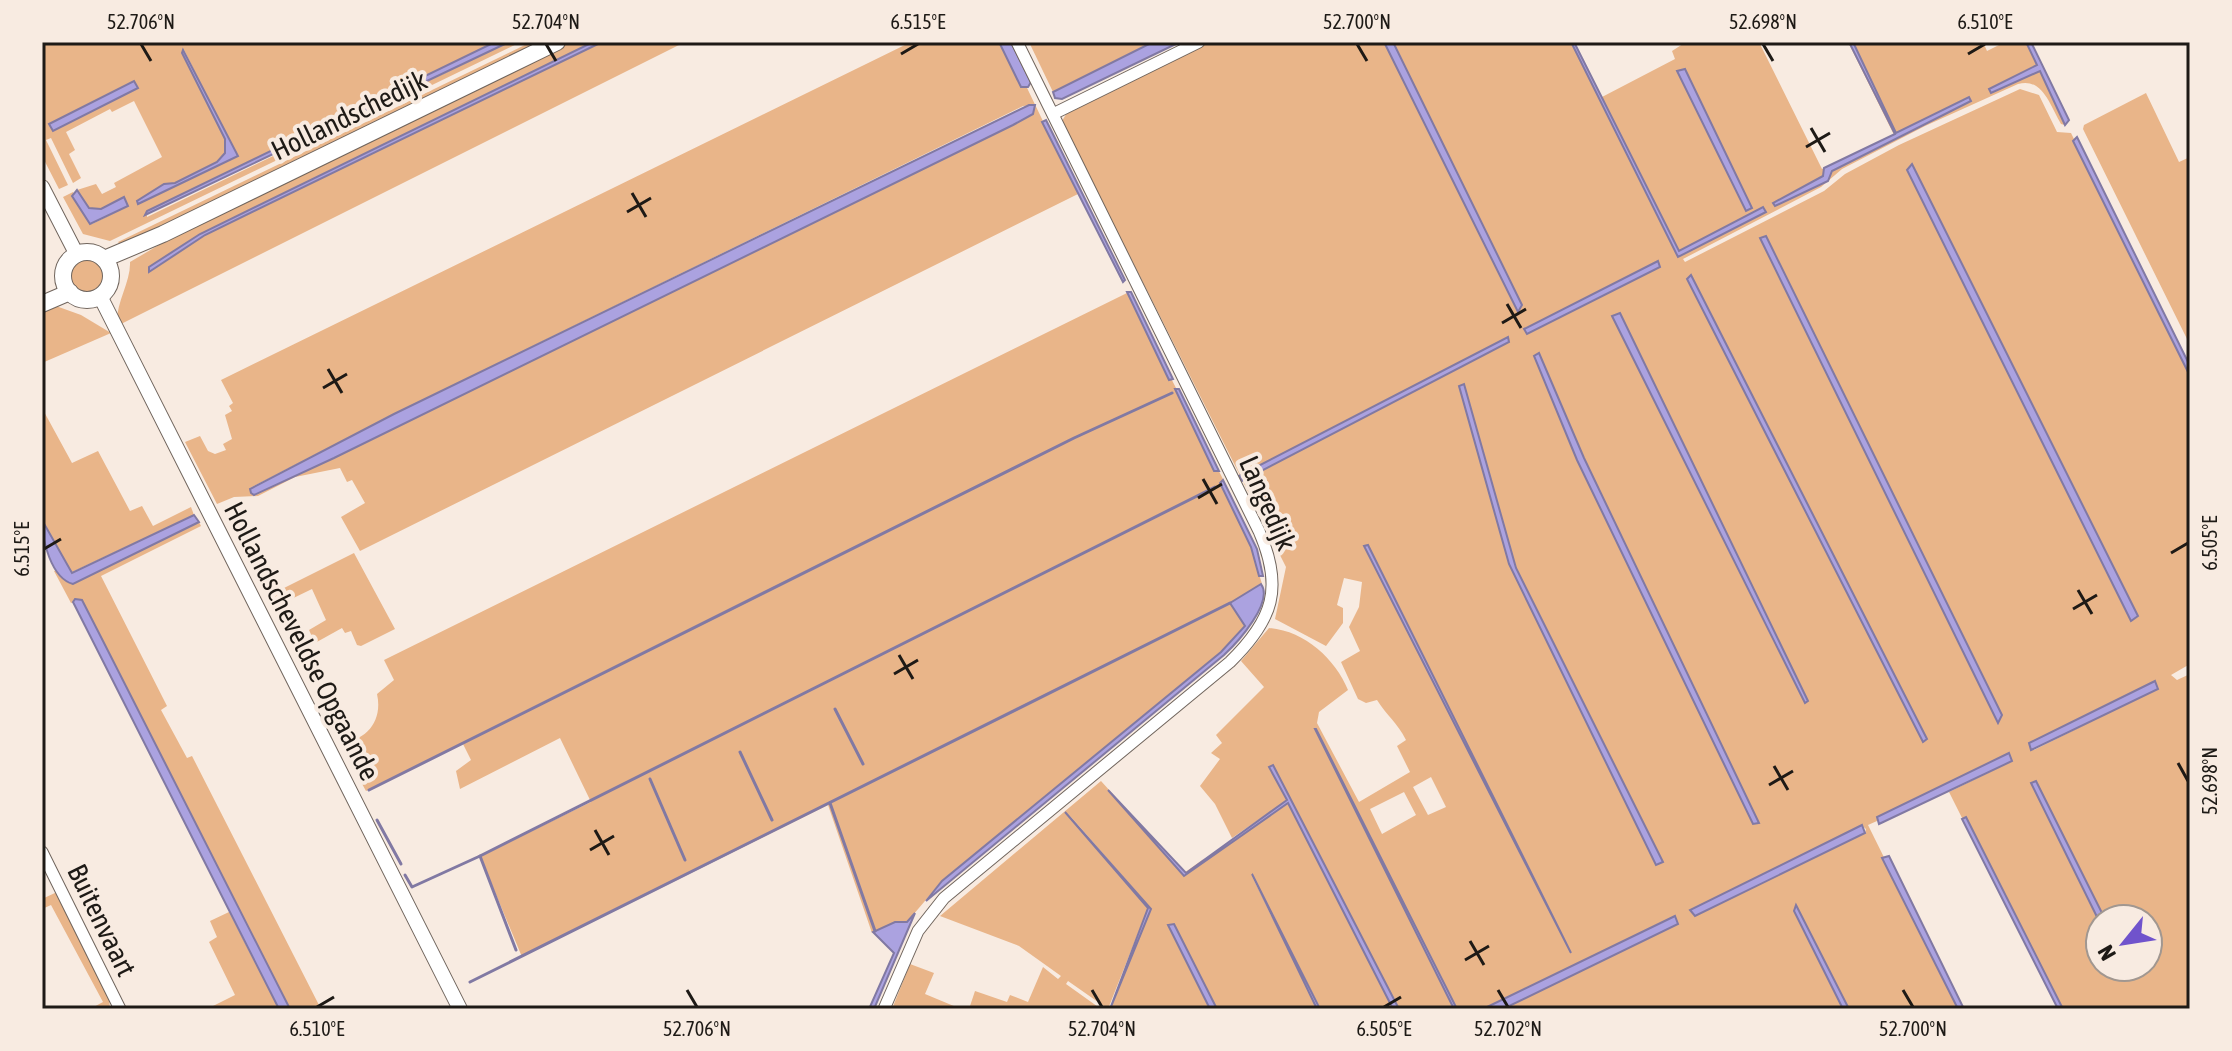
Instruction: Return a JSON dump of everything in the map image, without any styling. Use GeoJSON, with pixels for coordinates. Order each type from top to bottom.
{"type":"FeatureCollection","features":[{"type":"Feature","properties":{"kind":"main road","name":"Hollandschedijk"},"geometry":{"type":"LineString","coordinates":[[108,265],[163,234],[557,42]]}},
{"type":"Feature","properties":{"kind":"main road"},"geometry":{"type":"LineString","coordinates":[[92,252],[108,265],[109,287],[100,296],[81,299],[67,285],[67,264],[77,255],[92,252]]}},
{"type":"Feature","properties":{"kind":"main road"},"geometry":{"type":"LineString","coordinates":[[42,292],[67,285]]}},
{"type":"Feature","properties":{"kind":"main road"},"geometry":{"type":"LineString","coordinates":[[42,304],[67,285]]}},
{"type":"Feature","properties":{"kind":"street","name":"Langedijk"},"geometry":{"type":"LineString","coordinates":[[884,1009],[918,931],[944,898],[1230,662],[1255,636],[1272,593],[1270,563],[1259,531],[1017,42]]}},
{"type":"Feature","properties":{"kind":"street"},"geometry":{"type":"LineString","coordinates":[[1053,114],[1199,42]]}},
{"type":"Feature","properties":{"kind":"street"},"geometry":{"type":"LineString","coordinates":[[42,187],[77,255]]}},
{"type":"Feature","properties":{"kind":"street","name":"Hollandscheveldse Opgaande"},"geometry":{"type":"LineString","coordinates":[[100,296],[460,1009]]}},
{"type":"Feature","properties":{"kind":"street","name":"Buitenvaart"},"geometry":{"type":"LineString","coordinates":[[42,852],[120,1009]]}},
{"type":"Feature","properties":{"kind":"shaded area"},"geometry":{"type":"Polygon","coordinates":[[[42,42],[495,42],[147,211],[147,217],[509,42],[521,42],[110,241],[83,234],[63,197],[73,192],[92,224],[128,206],[123,197],[101,209],[89,208],[77,190],[96,184],[102,194],[116,187],[114,183],[162,157],[134,101],[112,112],[110,109],[66,132],[75,150],[69,154],[81,178],[73,183],[51,138],[46,140],[68,185],[59,189],[42,156],[42,42]],[[184,50],[225,139],[225,153],[219,161],[237,156],[184,50]],[[133,82],[50,124],[53,130],[137,89],[133,82]]]}},
{"type":"Feature","properties":{"kind":"shaded area"},"geometry":{"type":"Polygon","coordinates":[[[495,42],[509,42],[145,215],[147,211],[495,42]]]}},
{"type":"Feature","properties":{"kind":"shaded area"},"geometry":{"type":"Polygon","coordinates":[[[531,42],[543,42],[121,246],[118,242],[531,42]]]}},
{"type":"Feature","properties":{"kind":"shaded area"},"geometry":{"type":"Polygon","coordinates":[[[569,42],[593,42],[200,234],[149,269],[151,271],[205,235],[602,42],[685,42],[117,326],[130,262],[181,232],[569,42]]]}},
{"type":"Feature","properties":{"kind":"shaded area"},"geometry":{"type":"Polygon","coordinates":[[[593,42],[602,42],[205,235],[149,272],[149,267],[200,234],[593,42]]]}},
{"type":"Feature","properties":{"kind":"shaded area"},"geometry":{"type":"Polygon","coordinates":[[[911,42],[1005,42],[1078,194],[360,551],[341,517],[365,503],[352,480],[347,482],[340,468],[295,477],[258,496],[234,497],[217,504],[185,442],[200,436],[208,451],[215,454],[226,450],[223,444],[232,439],[225,415],[232,411],[229,406],[233,403],[221,380],[911,42]],[[1034,105],[1023,106],[394,414],[250,488],[254,495],[334,458],[1033,114],[1034,105]]]}},
{"type":"Feature","properties":{"kind":"shaded area"},"geometry":{"type":"Polygon","coordinates":[[[999,42],[1011,42],[1031,82],[1028,87],[1021,87],[999,42]]]}},
{"type":"Feature","properties":{"kind":"shaded area"},"geometry":{"type":"Polygon","coordinates":[[[1029,42],[1155,42],[1053,92],[1029,42]]]}},
{"type":"Feature","properties":{"kind":"shaded area"},"geometry":{"type":"Polygon","coordinates":[[[1153,42],[1180,42],[1062,99],[1055,98],[1053,92],[1153,42]]]}},
{"type":"Feature","properties":{"kind":"shaded area"},"geometry":{"type":"Polygon","coordinates":[[[1210,42],[1574,42],[1602,97],[1675,59],[1672,51],[1686,42],[1759,42],[1822,169],[1894,135],[1848,42],[1983,42],[1987,51],[2005,42],[2026,42],[2065,125],[2061,124],[2039,89],[2026,83],[2018,84],[1925,126],[1842,169],[1821,187],[1683,259],[1685,262],[1824,191],[1845,174],[1899,145],[2020,89],[2039,95],[2057,132],[2071,133],[2190,376],[2190,664],[2171,675],[2177,680],[2190,674],[2190,1009],[2058,1009],[1949,792],[2012,761],[1868,825],[1959,1009],[1503,1009],[1678,924],[1675,916],[1483,1009],[1457,1009],[1316,729],[1454,1009],[1321,1009],[1251,874],[1317,1009],[1110,1009],[1151,909],[1066,811],[1148,908],[1108,1009],[1068,981],[1066,984],[1101,1009],[969,1009],[975,991],[1007,1002],[1010,995],[1028,1002],[1043,967],[1058,979],[1061,976],[1019,946],[940,916],[1101,781],[1184,873],[1205,858],[1184,876],[1288,803],[1286,801],[1232,838],[1215,804],[1200,786],[1220,759],[1211,753],[1222,743],[1216,735],[1264,687],[1241,661],[1269,628],[1295,635],[1317,648],[1335,668],[1348,690],[1319,712],[1317,723],[1359,802],[1410,772],[1397,746],[1406,740],[1403,734],[1377,700],[1366,703],[1358,699],[1341,662],[1360,651],[1349,627],[1359,607],[1362,582],[1344,578],[1337,605],[1343,608],[1343,623],[1326,646],[1275,619],[1286,567],[1062,121],[1068,111],[1210,42]],[[2160,687],[2029,745],[2034,750],[2160,687]],[[1431,777],[1413,787],[1428,815],[1446,807],[1431,777]],[[1404,792],[1370,809],[1382,834],[1416,815],[1404,792]],[[1861,825],[1690,911],[1695,915],[1865,833],[1866,829],[1861,825]]]}},
{"type":"Feature","properties":{"kind":"shaded area"},"geometry":{"type":"Polygon","coordinates":[[[1384,42],[1393,42],[1522,305],[1518,312],[1384,42]]]}},
{"type":"Feature","properties":{"kind":"shaded area"},"geometry":{"type":"Polygon","coordinates":[[[1571,42],[1574,42],[1679,251],[1763,207],[1766,212],[1678,257],[1571,42]]]}},
{"type":"Feature","properties":{"kind":"shaded area"},"geometry":{"type":"Polygon","coordinates":[[[1849,42],[1853,42],[1896,133],[1969,97],[1971,101],[1832,171],[1828,181],[1775,206],[1773,203],[1823,176],[1824,168],[1895,134],[1849,42]]]}},
{"type":"Feature","properties":{"kind":"shaded area"},"geometry":{"type":"Polygon","coordinates":[[[2026,42],[2031,42],[2069,120],[2065,125],[2040,71],[1991,93],[1989,89],[2037,65],[2026,42]]]}},
{"type":"Feature","properties":{"kind":"shaded area"},"geometry":{"type":"Polygon","coordinates":[[[183,50],[238,156],[138,204],[137,201],[164,184],[175,183],[217,162],[225,153],[225,139],[183,50]]]}},
{"type":"Feature","properties":{"kind":"shaded area"},"geometry":{"type":"Polygon","coordinates":[[[1685,69],[1752,208],[1746,211],[1677,71],[1685,69]]]}},
{"type":"Feature","properties":{"kind":"shaded area"},"geometry":{"type":"Polygon","coordinates":[[[134,81],[138,88],[53,131],[49,124],[134,81]]]}},
{"type":"Feature","properties":{"kind":"shaded area"},"geometry":{"type":"Polygon","coordinates":[[[2146,93],[2179,162],[2190,157],[2190,345],[2083,129],[2084,125],[2146,93]]]}},
{"type":"Feature","properties":{"kind":"shaded area"},"geometry":{"type":"Polygon","coordinates":[[[1029,105],[1035,105],[1033,114],[1013,125],[334,458],[254,495],[251,493],[250,489],[394,414],[1029,105]]]}},
{"type":"Feature","properties":{"kind":"shaded area"},"geometry":{"type":"Polygon","coordinates":[[[1046,120],[1125,280],[1123,282],[1042,122],[1046,120]]]}},
{"type":"Feature","properties":{"kind":"shaded area"},"geometry":{"type":"Polygon","coordinates":[[[2077,137],[2190,366],[2190,376],[2073,141],[2077,137]]]}},
{"type":"Feature","properties":{"kind":"shaded area"},"geometry":{"type":"Polygon","coordinates":[[[1912,164],[2138,616],[2131,621],[1907,170],[1912,164]]]}},
{"type":"Feature","properties":{"kind":"shaded area"},"geometry":{"type":"Polygon","coordinates":[[[77,190],[89,208],[101,209],[124,197],[128,206],[90,224],[72,196],[77,190]]]}},
{"type":"Feature","properties":{"kind":"shaded area"},"geometry":{"type":"Polygon","coordinates":[[[1766,236],[2002,715],[1998,723],[1760,238],[1766,236]]]}},
{"type":"Feature","properties":{"kind":"shaded area"},"geometry":{"type":"Polygon","coordinates":[[[87,260],[98,265],[103,276],[98,287],[87,292],[76,287],[71,276],[76,265],[87,260]]]}},
{"type":"Feature","properties":{"kind":"shaded area"},"geometry":{"type":"Polygon","coordinates":[[[1658,261],[1660,267],[1527,334],[1524,329],[1658,261]]]}},
{"type":"Feature","properties":{"kind":"shaded area"},"geometry":{"type":"Polygon","coordinates":[[[1691,275],[1927,739],[1923,742],[1687,279],[1691,275]]]}},
{"type":"Feature","properties":{"kind":"shaded area"},"geometry":{"type":"Polygon","coordinates":[[[1127,292],[1131,292],[1173,379],[1169,380],[1127,292]]]}},
{"type":"Feature","properties":{"kind":"shaded area"},"geometry":{"type":"Polygon","coordinates":[[[1127,293],[1224,481],[1220,483],[1251,547],[1262,584],[1231,603],[1245,626],[1221,652],[942,881],[907,922],[899,921],[872,933],[828,805],[522,957],[480,856],[591,802],[560,738],[460,789],[456,771],[471,760],[463,744],[366,791],[339,742],[365,734],[375,721],[377,694],[394,680],[384,660],[1127,293]]]}},
{"type":"Feature","properties":{"kind":"shaded area"},"geometry":{"type":"Polygon","coordinates":[[[56,306],[81,315],[111,333],[42,363],[42,308],[56,306]]]}},
{"type":"Feature","properties":{"kind":"shaded area"},"geometry":{"type":"Polygon","coordinates":[[[1620,313],[1808,701],[1805,703],[1612,316],[1620,313]]]}},
{"type":"Feature","properties":{"kind":"shaded area"},"geometry":{"type":"Polygon","coordinates":[[[1508,337],[1509,342],[1242,481],[1239,476],[1508,337]]]}},
{"type":"Feature","properties":{"kind":"shaded area"},"geometry":{"type":"Polygon","coordinates":[[[1539,353],[1584,458],[1759,823],[1753,824],[1577,460],[1534,356],[1539,353]]]}},
{"type":"Feature","properties":{"kind":"shaded area"},"geometry":{"type":"Polygon","coordinates":[[[1464,384],[1516,568],[1663,862],[1656,865],[1509,564],[1459,386],[1464,384]]]}},
{"type":"Feature","properties":{"kind":"shaded area"},"geometry":{"type":"Polygon","coordinates":[[[1175,389],[1179,389],[1219,471],[1214,471],[1175,389]]]}},
{"type":"Feature","properties":{"kind":"shaded area"},"geometry":{"type":"Polygon","coordinates":[[[42,408],[72,463],[98,451],[130,511],[142,506],[153,526],[191,507],[194,515],[70,573],[42,520],[42,408]]]}},
{"type":"Feature","properties":{"kind":"shaded area"},"geometry":{"type":"Polygon","coordinates":[[[1223,480],[1257,549],[1263,576],[1259,576],[1251,547],[1220,483],[1223,480]]]}},
{"type":"Feature","properties":{"kind":"shaded area"},"geometry":{"type":"Polygon","coordinates":[[[194,515],[199,522],[73,584],[59,574],[49,557],[42,528],[42,520],[72,573],[194,515]]]}},
{"type":"Feature","properties":{"kind":"shaded area"},"geometry":{"type":"Polygon","coordinates":[[[199,522],[201,526],[101,576],[167,706],[161,710],[187,758],[192,756],[321,1009],[290,1009],[82,600],[71,603],[54,571],[57,570],[73,584],[199,522]]]}},
{"type":"Feature","properties":{"kind":"shaded area"},"geometry":{"type":"Polygon","coordinates":[[[1368,545],[1571,953],[1364,546],[1368,545]]]}},
{"type":"Feature","properties":{"kind":"shaded area"},"geometry":{"type":"Polygon","coordinates":[[[354,553],[395,629],[361,646],[357,645],[351,631],[345,633],[342,628],[315,643],[309,630],[326,620],[312,589],[279,605],[276,598],[268,601],[266,597],[354,553]]]}},
{"type":"Feature","properties":{"kind":"shaded area"},"geometry":{"type":"Polygon","coordinates":[[[1261,584],[1264,592],[1259,611],[1224,655],[926,901],[942,881],[1221,652],[1245,626],[1230,603],[1261,584]]]}},
{"type":"Feature","properties":{"kind":"shaded area"},"geometry":{"type":"Polygon","coordinates":[[[75,599],[82,600],[290,1009],[279,1009],[73,602],[75,599]]]}},
{"type":"Feature","properties":{"kind":"shaded area"},"geometry":{"type":"Polygon","coordinates":[[[2155,681],[2158,689],[2031,750],[2029,743],[2155,681]]]}},
{"type":"Feature","properties":{"kind":"shaded area"},"geometry":{"type":"Polygon","coordinates":[[[1316,729],[1457,1009],[1454,1009],[1316,729]]]}},
{"type":"Feature","properties":{"kind":"shaded area"},"geometry":{"type":"Polygon","coordinates":[[[2009,753],[2012,761],[1879,824],[1877,817],[2009,753]]]}},
{"type":"Feature","properties":{"kind":"shaded area"},"geometry":{"type":"Polygon","coordinates":[[[1273,765],[1399,1009],[1393,1009],[1288,803],[1184,876],[1108,790],[1186,873],[1287,800],[1269,767],[1273,765]]]}},
{"type":"Feature","properties":{"kind":"shaded area"},"geometry":{"type":"Polygon","coordinates":[[[2036,781],[2097,903],[2090,903],[2031,783],[2036,781]]]}},
{"type":"Feature","properties":{"kind":"shaded area"},"geometry":{"type":"Polygon","coordinates":[[[1065,812],[1151,909],[1110,1009],[1148,908],[1065,812]]]}},
{"type":"Feature","properties":{"kind":"shaded area"},"geometry":{"type":"Polygon","coordinates":[[[1966,817],[2063,1009],[2058,1009],[1962,819],[1966,817]]]}},
{"type":"Feature","properties":{"kind":"shaded area"},"geometry":{"type":"Polygon","coordinates":[[[1862,825],[1865,833],[1695,916],[1690,910],[1862,825]]]}},
{"type":"Feature","properties":{"kind":"shaded area"},"geometry":{"type":"Polygon","coordinates":[[[1889,856],[1964,1009],[1958,1009],[1882,858],[1889,856]]]}},
{"type":"Feature","properties":{"kind":"shaded area"},"geometry":{"type":"Polygon","coordinates":[[[1252,874],[1320,1009],[1317,1009],[1252,874]]]}},
{"type":"Feature","properties":{"kind":"shaded area"},"geometry":{"type":"Polygon","coordinates":[[[57,892],[109,998],[110,1009],[90,1009],[103,1002],[51,905],[42,909],[42,899],[57,892]]]}},
{"type":"Feature","properties":{"kind":"shaded area"},"geometry":{"type":"Polygon","coordinates":[[[1796,905],[1849,1009],[1843,1009],[1794,911],[1796,905]]]}},
{"type":"Feature","properties":{"kind":"shaded area"},"geometry":{"type":"Polygon","coordinates":[[[229,912],[279,1009],[207,1009],[235,995],[209,942],[217,937],[210,921],[229,912]]]}},
{"type":"Feature","properties":{"kind":"shaded area"},"geometry":{"type":"Polygon","coordinates":[[[915,913],[874,1009],[869,1009],[894,953],[873,932],[895,922],[907,922],[915,913]]]}},
{"type":"Feature","properties":{"kind":"shaded area"},"geometry":{"type":"Polygon","coordinates":[[[1675,916],[1678,924],[1503,1009],[1483,1009],[1675,916]]]}},
{"type":"Feature","properties":{"kind":"shaded area"},"geometry":{"type":"Polygon","coordinates":[[[1174,924],[1217,1009],[1210,1009],[1168,925],[1174,924]]]}},
{"type":"Feature","properties":{"kind":"shaded area"},"geometry":{"type":"Polygon","coordinates":[[[910,964],[934,973],[925,994],[961,1009],[892,1009],[910,964]]]}},
{"type":"Feature","properties":{"kind":"waterway"},"geometry":{"type":"LineString","coordinates":[[369,790],[1074,438],[1172,393]]}},
{"type":"Feature","properties":{"kind":"waterway"},"geometry":{"type":"LineString","coordinates":[[516,950],[480,856],[1215,487]]}},
{"type":"Feature","properties":{"kind":"waterway"},"geometry":{"type":"LineString","coordinates":[[470,982],[1230,603]]}},
{"type":"Feature","properties":{"kind":"waterway"},"geometry":{"type":"LineString","coordinates":[[835,709],[863,764]]}},
{"type":"Feature","properties":{"kind":"waterway"},"geometry":{"type":"LineString","coordinates":[[740,752],[772,820]]}},
{"type":"Feature","properties":{"kind":"waterway"},"geometry":{"type":"LineString","coordinates":[[650,779],[685,860]]}},
{"type":"Feature","properties":{"kind":"waterway"},"geometry":{"type":"LineString","coordinates":[[830,803],[875,931]]}},
{"type":"Feature","properties":{"kind":"waterway"},"geometry":{"type":"LineString","coordinates":[[377,820],[401,864]]}},
{"type":"Feature","properties":{"kind":"waterway"},"geometry":{"type":"LineString","coordinates":[[405,875],[412,887],[480,856]]}}]}
